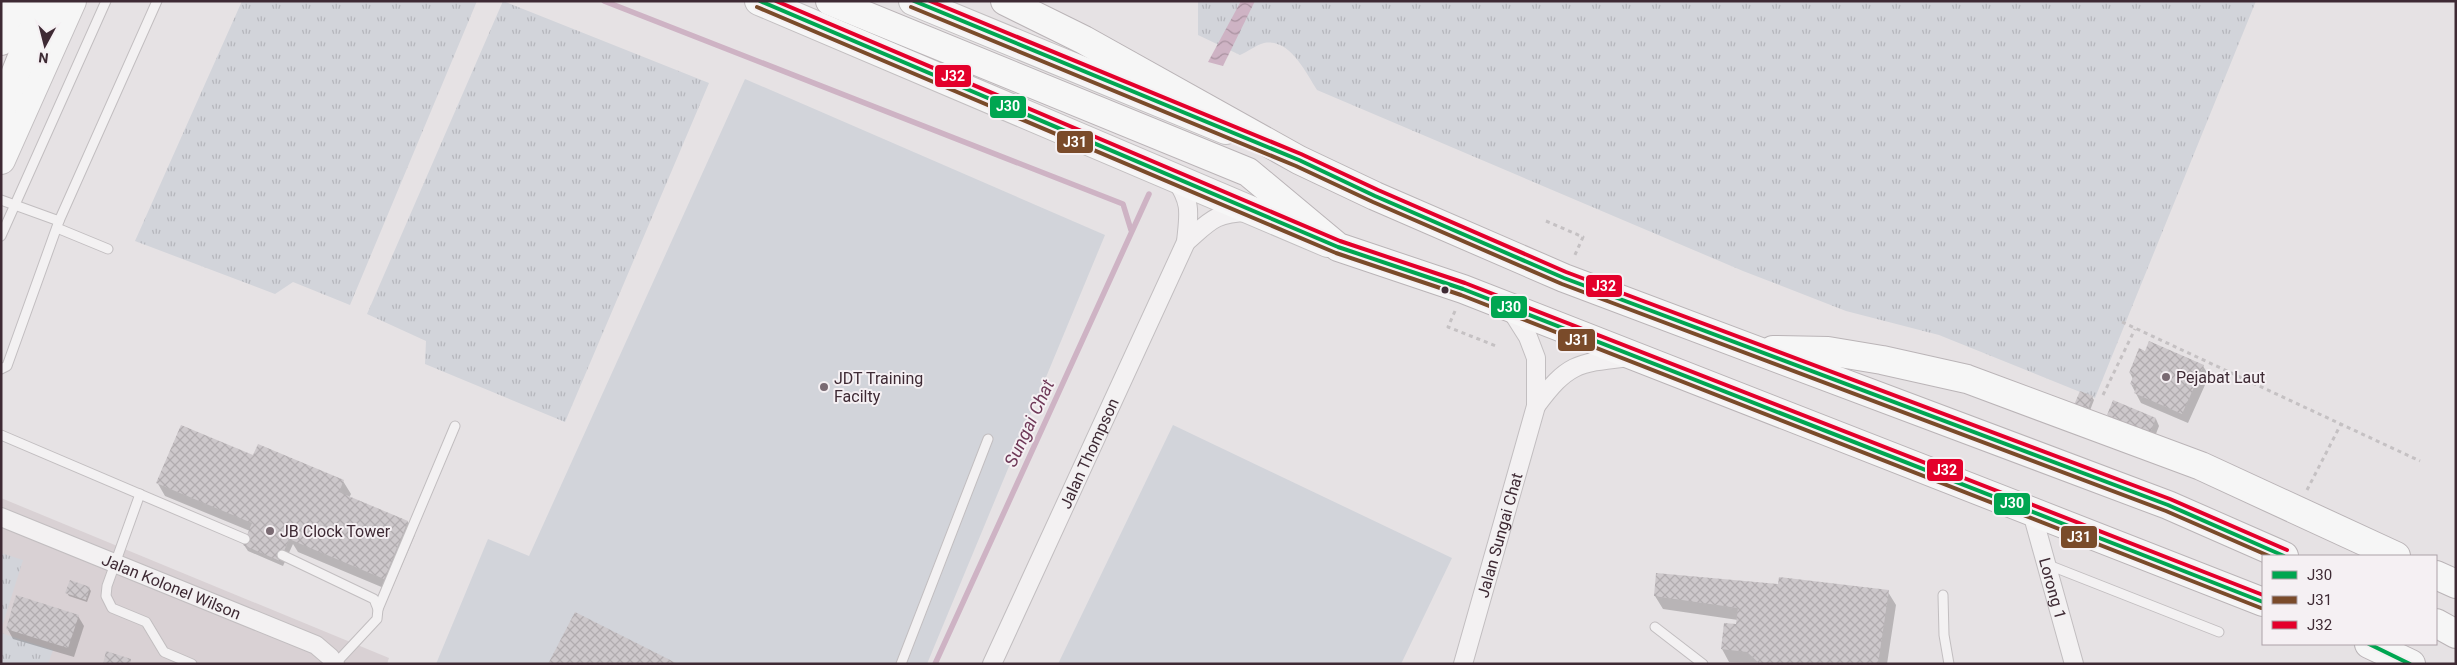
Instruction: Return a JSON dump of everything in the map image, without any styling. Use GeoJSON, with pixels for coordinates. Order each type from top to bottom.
{"type":"FeatureCollection","features":[{"type":"Feature","properties":{"kind":"main road"},"geometry":{"type":"LineString","coordinates":[[1,41],[18,1]]}},
{"type":"Feature","properties":{"kind":"main road"},"geometry":{"type":"LineString","coordinates":[[1,110],[44,1]]}},
{"type":"Feature","properties":{"kind":"main road"},"geometry":{"type":"LineString","coordinates":[[1,160],[72,1]]}},
{"type":"Feature","properties":{"kind":"main road"},"geometry":{"type":"LineString","coordinates":[[759,1],[1338,247],[1509,307],[2262,602]]}},
{"type":"Feature","properties":{"kind":"main road"},"geometry":{"type":"LineString","coordinates":[[830,1],[1248,172],[1338,247]]}},
{"type":"Feature","properties":{"kind":"main road"},"geometry":{"type":"LineString","coordinates":[[912,1],[1299,160],[1375,196],[1564,278],[2168,504],[2282,555]]}},
{"type":"Feature","properties":{"kind":"main road"},"geometry":{"type":"LineString","coordinates":[[1005,1],[1084,40],[1299,160]]}},
{"type":"Feature","properties":{"kind":"main road"},"geometry":{"type":"LineString","coordinates":[[1754,349],[1828,351],[1882,360],[1967,379],[2201,466],[2394,555]]}},
{"type":"Feature","properties":{"kind":"main road"},"geometry":{"type":"LineString","coordinates":[[2437,575],[2456,584]]}},
{"type":"Feature","properties":{"kind":"main road"},"geometry":{"type":"LineString","coordinates":[[2437,624],[2456,634]]}},
{"type":"Feature","properties":{"kind":"main road"},"geometry":{"type":"LineString","coordinates":[[2371,645],[2411,664]]}},
{"type":"Feature","properties":{"kind":"street","name":"Jalan Thompson"},"geometry":{"type":"LineString","coordinates":[[994,660],[1186,242],[1189,206],[1184,193],[1173,176]]}},
{"type":"Feature","properties":{"kind":"street","name":"Jalan Thompson"},"geometry":{"type":"LineString","coordinates":[[1186,242],[1215,217],[1229,213],[1256,211]]}},
{"type":"Feature","properties":{"kind":"street","name":"Jalan Sungai Chat"},"geometry":{"type":"LineString","coordinates":[[1463,664],[1536,406],[1536,358],[1528,337],[1509,307]]}},
{"type":"Feature","properties":{"kind":"street","name":"Jalan Sungai Chat"},"geometry":{"type":"LineString","coordinates":[[1536,406],[1564,372],[1590,361],[1636,356]]}},
{"type":"Feature","properties":{"kind":"street","name":"Lorong 1"},"geometry":{"type":"LineString","coordinates":[[2032,513],[2074,664]]}},
{"type":"Feature","properties":{"kind":"street","name":"Jalan Kolonel Wilson"},"geometry":{"type":"LineString","coordinates":[[1,517],[316,646],[330,657],[335,664]]}},
{"type":"Feature","properties":{"kind":"lane"},"geometry":{"type":"LineString","coordinates":[[1,236],[106,1]]}},
{"type":"Feature","properties":{"kind":"lane"},"geometry":{"type":"LineString","coordinates":[[1,369],[7,366],[58,224],[157,1]]}},
{"type":"Feature","properties":{"kind":"lane"},"geometry":{"type":"LineString","coordinates":[[1,200],[58,224],[108,249]]}},
{"type":"Feature","properties":{"kind":"lane"},"geometry":{"type":"LineString","coordinates":[[335,664],[377,619],[378,609],[455,426]]}},
{"type":"Feature","properties":{"kind":"lane"},"geometry":{"type":"LineString","coordinates":[[1,436],[245,539]]}},
{"type":"Feature","properties":{"kind":"lane"},"geometry":{"type":"LineString","coordinates":[[900,664],[988,439]]}},
{"type":"Feature","properties":{"kind":"lane"},"geometry":{"type":"LineString","coordinates":[[140,494],[107,586],[106,596],[112,608],[146,622],[164,652],[192,664]]}},
{"type":"Feature","properties":{"kind":"lane"},"geometry":{"type":"LineString","coordinates":[[282,555],[374,599],[378,609]]}},
{"type":"Feature","properties":{"kind":"lane"},"geometry":{"type":"LineString","coordinates":[[2046,564],[2219,632]]}},
{"type":"Feature","properties":{"kind":"lane"},"geometry":{"type":"LineString","coordinates":[[1942,595],[1944,635],[1949,664]]}},
{"type":"Feature","properties":{"kind":"lane"},"geometry":{"type":"LineString","coordinates":[[1655,627],[1703,664]]}},
{"type":"Feature","properties":{"kind":"path"},"geometry":{"type":"LineString","coordinates":[[1546,222],[1583,238]]}},
{"type":"Feature","properties":{"kind":"path"},"geometry":{"type":"LineString","coordinates":[[2122,322],[2420,461]]}},
{"type":"Feature","properties":{"kind":"path"},"geometry":{"type":"LineString","coordinates":[[1448,327],[1496,346]]}},
{"type":"Feature","properties":{"kind":"path"},"geometry":{"type":"LineString","coordinates":[[2103,395],[2135,329]]}},
{"type":"Feature","properties":{"kind":"path"},"geometry":{"type":"LineString","coordinates":[[2307,491],[2342,424]]}},
{"type":"Feature","properties":{"kind":"shaded area"},"geometry":{"type":"Polygon","coordinates":[[[1,498],[389,658],[387,664],[1,664],[1,498]]]}},
{"type":"Feature","properties":{"kind":"green space"},"geometry":{"type":"Polygon","coordinates":[[[242,1],[477,1],[350,305],[293,282],[275,294],[135,241],[242,1]]]}},
{"type":"Feature","properties":{"kind":"green space"},"geometry":{"type":"Polygon","coordinates":[[[503,1],[709,83],[565,422],[425,364],[426,341],[367,314],[503,1]]]}},
{"type":"Feature","properties":{"kind":"green space"},"geometry":{"type":"Polygon","coordinates":[[[1198,1],[2256,1],[2095,398],[1939,335],[1846,311],[1743,271],[1317,90],[1296,58],[1282,46],[1264,43],[1240,55],[1198,35],[1198,1]]]}},
{"type":"Feature","properties":{"kind":"green space","name":"JDT Training Facilty"},"geometry":{"type":"Polygon","coordinates":[[[745,79],[1105,235],[927,664],[436,664],[488,539],[529,556],[745,79]]]}},
{"type":"Feature","properties":{"kind":"green space"},"geometry":{"type":"Polygon","coordinates":[[[1173,425],[1452,558],[1401,664],[1058,664],[1173,425]]]}},
{"type":"Feature","properties":{"kind":"green space"},"geometry":{"type":"Polygon","coordinates":[[[1,553],[23,560],[1,630],[1,553]]]}},
{"type":"Feature","properties":{"kind":"green space"},"geometry":{"type":"Polygon","coordinates":[[[1,633],[53,650],[48,664],[1,664],[1,633]]]}},
{"type":"Feature","properties":{"kind":"water"},"geometry":{"type":"Polygon","coordinates":[[[1241,1],[1255,1],[1223,66],[1208,62],[1241,1]]]}},
{"type":"Feature","properties":{"kind":"building"},"geometry":{"type":"Polygon","coordinates":[[[2149,341],[2204,365],[2182,414],[2134,393],[2137,387],[2130,384],[2134,375],[2129,373],[2139,348],[2145,351],[2149,341]]]}},
{"type":"Feature","properties":{"kind":"building"},"geometry":{"type":"Polygon","coordinates":[[[2080,391],[2093,396],[2087,411],[2074,405],[2080,391]]]}},
{"type":"Feature","properties":{"kind":"building"},"geometry":{"type":"Polygon","coordinates":[[[2113,400],[2156,418],[2150,433],[2107,415],[2113,400]]]}},
{"type":"Feature","properties":{"kind":"building"},"geometry":{"type":"Polygon","coordinates":[[[181,425],[253,455],[258,444],[344,480],[339,492],[408,521],[384,579],[289,539],[280,561],[243,545],[252,523],[156,483],[181,425]]]}},
{"type":"Feature","properties":{"kind":"building"},"geometry":{"type":"Polygon","coordinates":[[[1656,573],[1778,584],[1779,577],[1889,590],[1878,664],[1760,664],[1747,652],[1721,649],[1724,623],[1736,624],[1738,608],[1654,596],[1656,573]]]}},
{"type":"Feature","properties":{"kind":"building"},"geometry":{"type":"Polygon","coordinates":[[[70,580],[90,587],[86,600],[65,593],[70,580]]]}},
{"type":"Feature","properties":{"kind":"building"},"geometry":{"type":"Polygon","coordinates":[[[16,595],[79,615],[68,648],[6,629],[16,595]]]}},
{"type":"Feature","properties":{"kind":"building"},"geometry":{"type":"Polygon","coordinates":[[[575,612],[678,664],[548,664],[575,612]]]}},
{"type":"Feature","properties":{"kind":"building"},"geometry":{"type":"Polygon","coordinates":[[[106,651],[131,659],[130,664],[103,664],[106,651]]]}},
{"type":"Feature","properties":{"kind":"waterway"},"geometry":{"type":"LineString","coordinates":[[604,1],[1123,204],[1131,230]]}},
{"type":"Feature","properties":{"kind":"waterway","name":"Sungai Chat"},"geometry":{"type":"LineString","coordinates":[[935,664],[1149,194]]}},
{"type":"Feature","properties":{"kind":"transit line","name":"J30"},"geometry":{"type":"LineString","coordinates":[[760,1],[1338,247],[1463,289],[2262,602]]}},
{"type":"Feature","properties":{"kind":"transit line","name":"J32"},"geometry":{"type":"LineString","coordinates":[[776,1],[1340,241],[1465,283],[2262,595]]}},
{"type":"Feature","properties":{"kind":"transit line","name":"J30"},"geometry":{"type":"LineString","coordinates":[[914,1],[1299,160],[1375,196],[1564,278],[2168,505],[2282,555]]}},
{"type":"Feature","properties":{"kind":"transit line","name":"J32"},"geometry":{"type":"LineString","coordinates":[[930,1],[1301,154],[1378,190],[1566,272],[2170,499],[2287,550]]}},
{"type":"Feature","properties":{"kind":"transit line","name":"J31"},"geometry":{"type":"LineString","coordinates":[[757,7],[1336,253],[1461,295],[2261,608]]}},
{"type":"Feature","properties":{"kind":"transit line","name":"J31"},"geometry":{"type":"LineString","coordinates":[[911,7],[1296,166],[1373,202],[1562,284],[2166,511],[2267,555]]}},
{"type":"Feature","properties":{"kind":"transit line","name":"J30"},"geometry":{"type":"LineString","coordinates":[[2371,645],[2410,664]]}},
{"type":"Feature","properties":{"kind":"place","name":"Pejabat Laut"},"geometry":{"type":"Point","coordinates":[2166,377]}},
{"type":"Feature","properties":{"kind":"place","name":"JDT Training Facilty"},"geometry":{"type":"Point","coordinates":[824,387]}},
{"type":"Feature","properties":{"kind":"place","name":"JB Clock Tower"},"geometry":{"type":"Point","coordinates":[270,531]}}]}
